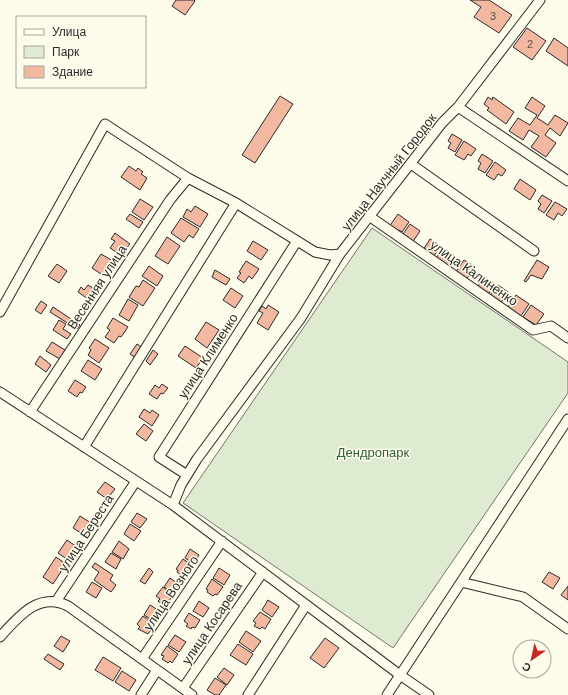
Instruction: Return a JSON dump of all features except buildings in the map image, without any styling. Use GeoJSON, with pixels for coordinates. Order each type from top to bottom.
{"type":"FeatureCollection","features":[{"type":"Feature","properties":{"kind":"street","name":"улица Научный Городок"},"geometry":{"type":"LineString","coordinates":[[173,505],[187,475],[301,318],[340,254],[540,0]]}},
{"type":"Feature","properties":{"kind":"street"},"geometry":{"type":"LineString","coordinates":[[458,106],[568,181]]}},
{"type":"Feature","properties":{"kind":"street"},"geometry":{"type":"LineString","coordinates":[[0,312],[105,124],[188,178],[236,203],[315,252],[330,255],[340,254]]}},
{"type":"Feature","properties":{"kind":"street"},"geometry":{"type":"LineString","coordinates":[[411,164],[534,252]]}},
{"type":"Feature","properties":{"kind":"street","name":"Весенняя улица"},"geometry":{"type":"LineString","coordinates":[[30,412],[170,200],[188,178]]}},
{"type":"Feature","properties":{"kind":"street"},"geometry":{"type":"LineString","coordinates":[[84,447],[236,203]]}},
{"type":"Feature","properties":{"kind":"street","name":"улица Калиненко"},"geometry":{"type":"LineString","coordinates":[[369,216],[533,330],[551,326],[568,338]]}},
{"type":"Feature","properties":{"kind":"street","name":"улица Клименко"},"geometry":{"type":"LineString","coordinates":[[187,475],[159,457],[297,241]]}},
{"type":"Feature","properties":{"kind":"street"},"geometry":{"type":"LineString","coordinates":[[0,392],[173,505],[400,676],[429,695]]}},
{"type":"Feature","properties":{"kind":"street"},"geometry":{"type":"LineString","coordinates":[[387,695],[568,419]]}},
{"type":"Feature","properties":{"kind":"street","name":"улица Береста"},"geometry":{"type":"LineString","coordinates":[[57,600],[136,481]]}},
{"type":"Feature","properties":{"kind":"street","name":"улица Возного"},"geometry":{"type":"LineString","coordinates":[[142,660],[222,541]]}},
{"type":"Feature","properties":{"kind":"street","name":"улица Косарева"},"geometry":{"type":"LineString","coordinates":[[183,688],[263,572]]}},
{"type":"Feature","properties":{"kind":"street"},"geometry":{"type":"LineString","coordinates":[[462,582],[523,597],[568,629]]}},
{"type":"Feature","properties":{"kind":"street"},"geometry":{"type":"LineString","coordinates":[[0,637],[15,620],[32,606],[46,600],[57,600],[68,606],[192,695]]}},
{"type":"Feature","properties":{"kind":"street"},"geometry":{"type":"LineString","coordinates":[[248,695],[306,604]]}},
{"type":"Feature","properties":{"kind":"street"},"geometry":{"type":"LineString","coordinates":[[140,695],[157,670]]}},
{"type":"Feature","properties":{"kind":"green space","name":"Дендропарк"},"geometry":{"type":"Polygon","coordinates":[[[372,228],[568,362],[568,393],[393,648],[183,503],[372,228]]]}}]}
